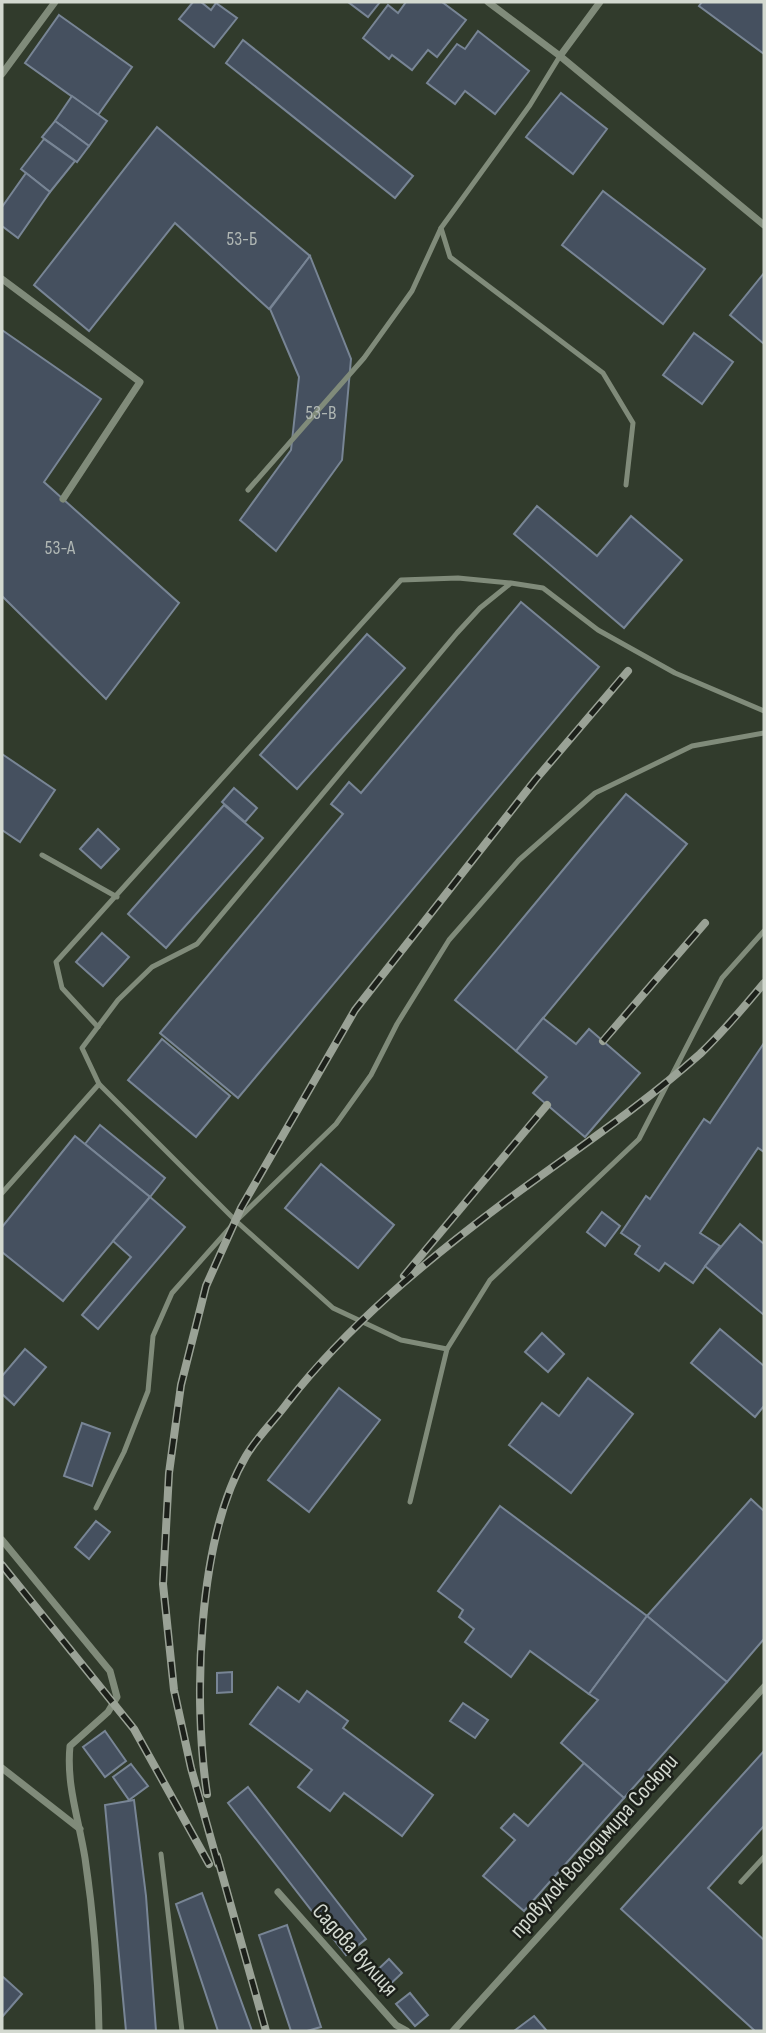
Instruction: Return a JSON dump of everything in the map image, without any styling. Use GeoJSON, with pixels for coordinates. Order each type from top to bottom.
{"type":"FeatureCollection","features":[{"type":"Feature","properties":{"kind":"street"},"geometry":{"type":"LineString","coordinates":[[2,74],[55,2]]}},
{"type":"Feature","properties":{"kind":"street"},"geometry":{"type":"LineString","coordinates":[[488,2],[560,56],[764,225]]}},
{"type":"Feature","properties":{"kind":"street"},"geometry":{"type":"LineString","coordinates":[[560,56],[600,2]]}},
{"type":"Feature","properties":{"kind":"street"},"geometry":{"type":"LineString","coordinates":[[2,279],[140,382],[63,499]]}},
{"type":"Feature","properties":{"kind":"street"},"geometry":{"type":"LineString","coordinates":[[2,1540],[110,1671],[117,1697],[108,1712],[70,1746],[67,1774],[80,1829],[97,1941],[99,2031]]}},
{"type":"Feature","properties":{"kind":"street","name":"провулок Володимира Сосюри"},"geometry":{"type":"LineString","coordinates":[[453,2031],[764,1687]]}},
{"type":"Feature","properties":{"kind":"street"},"geometry":{"type":"LineString","coordinates":[[2,1768],[80,1829]]}},
{"type":"Feature","properties":{"kind":"street","name":"Садова вулиця"},"geometry":{"type":"LineString","coordinates":[[278,1892],[396,2025],[407,2031]]}},
{"type":"Feature","properties":{"kind":"lane"},"geometry":{"type":"LineString","coordinates":[[248,489],[364,358],[412,291],[441,229],[530,105],[560,56]]}},
{"type":"Feature","properties":{"kind":"lane"},"geometry":{"type":"LineString","coordinates":[[441,229],[450,257],[603,373],[633,423],[626,485]]}},
{"type":"Feature","properties":{"kind":"lane"},"geometry":{"type":"LineString","coordinates":[[98,1027],[62,988],[56,962],[401,580],[458,579],[543,588],[598,630],[675,673],[764,710]]}},
{"type":"Feature","properties":{"kind":"lane"},"geometry":{"type":"LineString","coordinates":[[447,1349],[401,1340],[333,1308],[236,1221],[99,1084],[82,1048],[118,1000],[152,967],[197,944],[457,633],[480,608],[511,583]]}},
{"type":"Feature","properties":{"kind":"lane"},"geometry":{"type":"LineString","coordinates":[[96,1508],[124,1452],[148,1391],[153,1336],[172,1293],[236,1221],[336,1124],[372,1075],[397,1024],[449,940],[519,860],[595,793],[692,746],[764,733]]}},
{"type":"Feature","properties":{"kind":"lane"},"geometry":{"type":"LineString","coordinates":[[41,855],[117,897]]}},
{"type":"Feature","properties":{"kind":"lane"},"geometry":{"type":"LineString","coordinates":[[410,1502],[447,1349],[490,1280],[639,1139],[722,978],[764,931]]}},
{"type":"Feature","properties":{"kind":"lane"},"geometry":{"type":"LineString","coordinates":[[2,1193],[99,1084]]}},
{"type":"Feature","properties":{"kind":"lane"},"geometry":{"type":"LineString","coordinates":[[161,1854],[181,2031]]}},
{"type":"Feature","properties":{"kind":"lane"},"geometry":{"type":"LineString","coordinates":[[741,1882],[764,1857]]}},
{"type":"Feature","properties":{"kind":"building"},"geometry":{"type":"Polygon","coordinates":[[[193,2],[201,2],[211,10],[216,3],[237,18],[214,47],[179,19],[193,2]]]}},
{"type":"Feature","properties":{"kind":"building"},"geometry":{"type":"Polygon","coordinates":[[[348,2],[380,2],[368,17],[348,2]]]}},
{"type":"Feature","properties":{"kind":"building"},"geometry":{"type":"Polygon","coordinates":[[[406,2],[442,2],[466,20],[437,57],[428,50],[412,70],[392,55],[389,59],[363,38],[388,5],[398,13],[406,2]]]}},
{"type":"Feature","properties":{"kind":"building"},"geometry":{"type":"Polygon","coordinates":[[[702,2],[764,2],[764,54],[699,6],[702,2]]]}},
{"type":"Feature","properties":{"kind":"building"},"geometry":{"type":"Polygon","coordinates":[[[59,15],[132,67],[98,115],[25,63],[59,15]]]}},
{"type":"Feature","properties":{"kind":"building"},"geometry":{"type":"Polygon","coordinates":[[[478,31],[529,71],[495,114],[465,91],[455,104],[427,83],[457,44],[465,49],[478,31]]]}},
{"type":"Feature","properties":{"kind":"building"},"geometry":{"type":"Polygon","coordinates":[[[243,40],[413,176],[395,198],[226,63],[243,40]]]}},
{"type":"Feature","properties":{"kind":"building"},"geometry":{"type":"Polygon","coordinates":[[[561,93],[607,129],[573,174],[526,137],[561,93]]]}},
{"type":"Feature","properties":{"kind":"building"},"geometry":{"type":"Polygon","coordinates":[[[72,96],[107,121],[89,146],[55,121],[72,96]]]}},
{"type":"Feature","properties":{"kind":"building"},"geometry":{"type":"Polygon","coordinates":[[[55,121],[89,146],[77,162],[42,137],[55,121]]]}},
{"type":"Feature","properties":{"kind":"building"},"geometry":{"type":"Polygon","coordinates":[[[157,127],[310,256],[269,309],[175,223],[89,331],[34,285],[157,127]]]}},
{"type":"Feature","properties":{"kind":"building"},"geometry":{"type":"Polygon","coordinates":[[[44,139],[75,161],[50,192],[21,169],[44,139]]]}},
{"type":"Feature","properties":{"kind":"building"},"geometry":{"type":"Polygon","coordinates":[[[26,173],[50,192],[18,238],[2,226],[2,207],[26,173]]]}},
{"type":"Feature","properties":{"kind":"building"},"geometry":{"type":"Polygon","coordinates":[[[603,191],[705,269],[663,324],[562,245],[603,191]]]}},
{"type":"Feature","properties":{"kind":"building"},"geometry":{"type":"Polygon","coordinates":[[[310,256],[351,359],[342,460],[276,551],[240,520],[291,450],[299,377],[270,309],[310,256]]]}},
{"type":"Feature","properties":{"kind":"building"},"geometry":{"type":"Polygon","coordinates":[[[764,273],[764,344],[730,315],[764,273]]]}},
{"type":"Feature","properties":{"kind":"building"},"geometry":{"type":"Polygon","coordinates":[[[2,330],[101,399],[44,482],[179,603],[106,699],[2,596],[2,330]]]}},
{"type":"Feature","properties":{"kind":"building"},"geometry":{"type":"Polygon","coordinates":[[[694,333],[733,362],[702,404],[663,375],[694,333]]]}},
{"type":"Feature","properties":{"kind":"building"},"geometry":{"type":"Polygon","coordinates":[[[537,506],[597,556],[631,516],[682,560],[624,628],[514,534],[537,506]]]}},
{"type":"Feature","properties":{"kind":"building"},"geometry":{"type":"Polygon","coordinates":[[[521,602],[599,667],[238,1098],[160,1033],[343,814],[331,804],[349,782],[361,793],[521,602]]]}},
{"type":"Feature","properties":{"kind":"building"},"geometry":{"type":"Polygon","coordinates":[[[367,634],[405,668],[297,789],[260,755],[367,634]]]}},
{"type":"Feature","properties":{"kind":"building"},"geometry":{"type":"Polygon","coordinates":[[[2,754],[55,790],[20,842],[2,830],[2,754]]]}},
{"type":"Feature","properties":{"kind":"building"},"geometry":{"type":"Polygon","coordinates":[[[234,788],[257,808],[245,822],[222,802],[234,788]]]}},
{"type":"Feature","properties":{"kind":"building"},"geometry":{"type":"Polygon","coordinates":[[[626,794],[687,844],[516,1051],[455,1000],[626,794]]]}},
{"type":"Feature","properties":{"kind":"building"},"geometry":{"type":"Polygon","coordinates":[[[224,805],[263,838],[166,948],[128,914],[224,805]]]}},
{"type":"Feature","properties":{"kind":"building"},"geometry":{"type":"Polygon","coordinates":[[[98,829],[119,849],[101,868],[80,849],[98,829]]]}},
{"type":"Feature","properties":{"kind":"building"},"geometry":{"type":"Polygon","coordinates":[[[102,933],[129,957],[103,986],[76,962],[102,933]]]}},
{"type":"Feature","properties":{"kind":"building"},"geometry":{"type":"Polygon","coordinates":[[[543,1018],[576,1044],[589,1029],[640,1073],[585,1137],[533,1093],[547,1077],[516,1051],[543,1018]]]}},
{"type":"Feature","properties":{"kind":"building"},"geometry":{"type":"Polygon","coordinates":[[[162,1039],[230,1096],[196,1137],[128,1080],[162,1039]]]}},
{"type":"Feature","properties":{"kind":"building"},"geometry":{"type":"Polygon","coordinates":[[[764,1043],[764,1152],[758,1148],[700,1233],[720,1246],[693,1283],[665,1263],[659,1271],[635,1254],[640,1246],[621,1233],[646,1196],[650,1199],[704,1119],[710,1123],[764,1043]]]}},
{"type":"Feature","properties":{"kind":"building"},"geometry":{"type":"Polygon","coordinates":[[[100,1125],[165,1178],[150,1197],[85,1144],[100,1125]]]}},
{"type":"Feature","properties":{"kind":"building"},"geometry":{"type":"Polygon","coordinates":[[[75,1136],[150,1197],[63,1301],[2,1252],[2,1227],[75,1136]]]}},
{"type":"Feature","properties":{"kind":"building"},"geometry":{"type":"Polygon","coordinates":[[[321,1164],[394,1225],[358,1268],[285,1208],[321,1164]]]}},
{"type":"Feature","properties":{"kind":"building"},"geometry":{"type":"Polygon","coordinates":[[[150,1197],[185,1227],[98,1329],[82,1315],[131,1257],[113,1241],[150,1197]]]}},
{"type":"Feature","properties":{"kind":"building"},"geometry":{"type":"Polygon","coordinates":[[[602,1212],[620,1226],[605,1246],[587,1232],[602,1212]]]}},
{"type":"Feature","properties":{"kind":"building"},"geometry":{"type":"Polygon","coordinates":[[[740,1224],[764,1244],[764,1315],[705,1266],[740,1224]]]}},
{"type":"Feature","properties":{"kind":"building"},"geometry":{"type":"Polygon","coordinates":[[[720,1329],[764,1366],[764,1406],[755,1417],[691,1363],[720,1329]]]}},
{"type":"Feature","properties":{"kind":"building"},"geometry":{"type":"Polygon","coordinates":[[[542,1333],[564,1354],[548,1372],[525,1352],[542,1333]]]}},
{"type":"Feature","properties":{"kind":"building"},"geometry":{"type":"Polygon","coordinates":[[[25,1349],[46,1367],[14,1405],[2,1394],[2,1376],[25,1349]]]}},
{"type":"Feature","properties":{"kind":"building"},"geometry":{"type":"Polygon","coordinates":[[[588,1378],[633,1414],[571,1493],[509,1445],[542,1403],[559,1416],[588,1378]]]}},
{"type":"Feature","properties":{"kind":"building"},"geometry":{"type":"Polygon","coordinates":[[[339,1388],[380,1420],[309,1512],[268,1480],[339,1388]]]}},
{"type":"Feature","properties":{"kind":"building"},"geometry":{"type":"Polygon","coordinates":[[[82,1423],[110,1433],[92,1486],[64,1476],[82,1423]]]}},
{"type":"Feature","properties":{"kind":"building"},"geometry":{"type":"Polygon","coordinates":[[[751,1499],[764,1511],[764,1639],[727,1682],[647,1616],[751,1499]]]}},
{"type":"Feature","properties":{"kind":"building"},"geometry":{"type":"Polygon","coordinates":[[[500,1506],[647,1616],[589,1694],[530,1651],[511,1677],[465,1642],[474,1629],[459,1617],[463,1610],[438,1591],[500,1506]]]}},
{"type":"Feature","properties":{"kind":"building"},"geometry":{"type":"Polygon","coordinates":[[[96,1521],[110,1532],[89,1559],[75,1547],[96,1521]]]}},
{"type":"Feature","properties":{"kind":"building"},"geometry":{"type":"Polygon","coordinates":[[[647,1616],[727,1682],[624,1798],[561,1743],[598,1700],[589,1694],[647,1616]]]}},
{"type":"Feature","properties":{"kind":"building"},"geometry":{"type":"Polygon","coordinates":[[[232,1672],[232,1692],[217,1693],[217,1673],[232,1672]]]}},
{"type":"Feature","properties":{"kind":"building"},"geometry":{"type":"Polygon","coordinates":[[[278,1687],[299,1702],[307,1691],[348,1721],[343,1728],[433,1795],[402,1836],[344,1793],[330,1811],[298,1787],[312,1770],[250,1724],[278,1687]]]}},
{"type":"Feature","properties":{"kind":"building"},"geometry":{"type":"Polygon","coordinates":[[[463,1703],[488,1720],[475,1738],[450,1721],[463,1703]]]}},
{"type":"Feature","properties":{"kind":"building"},"geometry":{"type":"Polygon","coordinates":[[[105,1731],[126,1761],[105,1777],[83,1747],[105,1731]]]}},
{"type":"Feature","properties":{"kind":"building"},"geometry":{"type":"Polygon","coordinates":[[[764,1751],[764,1826],[708,1888],[764,1940],[764,2031],[755,2031],[621,1909],[764,1751]]]}},
{"type":"Feature","properties":{"kind":"building"},"geometry":{"type":"Polygon","coordinates":[[[584,1763],[624,1798],[524,1911],[483,1876],[515,1840],[501,1828],[514,1814],[528,1826],[584,1763]]]}},
{"type":"Feature","properties":{"kind":"building"},"geometry":{"type":"Polygon","coordinates":[[[131,1764],[148,1786],[129,1800],[113,1777],[131,1764]]]}},
{"type":"Feature","properties":{"kind":"building"},"geometry":{"type":"Polygon","coordinates":[[[248,1787],[366,1939],[346,1955],[228,1803],[248,1787]]]}},
{"type":"Feature","properties":{"kind":"building"},"geometry":{"type":"Polygon","coordinates":[[[134,1800],[146,1896],[156,2031],[126,2031],[105,1805],[134,1800]]]}},
{"type":"Feature","properties":{"kind":"building"},"geometry":{"type":"Polygon","coordinates":[[[202,1893],[252,2031],[218,2031],[176,1904],[202,1893]]]}},
{"type":"Feature","properties":{"kind":"building"},"geometry":{"type":"Polygon","coordinates":[[[287,1925],[321,2027],[307,2031],[291,2031],[259,1935],[287,1925]]]}},
{"type":"Feature","properties":{"kind":"building"},"geometry":{"type":"Polygon","coordinates":[[[389,1959],[402,1973],[384,1990],[371,1976],[389,1959]]]}},
{"type":"Feature","properties":{"kind":"building"},"geometry":{"type":"Polygon","coordinates":[[[2,1976],[22,1994],[2,2017],[2,1976]]]}},
{"type":"Feature","properties":{"kind":"building"},"geometry":{"type":"Polygon","coordinates":[[[410,1993],[428,2015],[415,2026],[396,2004],[410,1993]]]}},
{"type":"Feature","properties":{"kind":"building"},"geometry":{"type":"Polygon","coordinates":[[[534,2016],[547,2031],[514,2031],[534,2016]]]}},
{"type":"Feature","properties":{"kind":"railway"},"geometry":{"type":"LineString","coordinates":[[218,1864],[191,1768],[174,1690],[163,1584],[169,1473],[181,1385],[206,1286],[241,1208],[355,1010],[536,779],[628,671]]}},
{"type":"Feature","properties":{"kind":"railway"},"geometry":{"type":"LineString","coordinates":[[603,1041],[705,923]]}},
{"type":"Feature","properties":{"kind":"railway"},"geometry":{"type":"LineString","coordinates":[[207,1794],[200,1714],[200,1668],[208,1575],[217,1531],[230,1491],[250,1449],[336,1346],[390,1294],[477,1223],[677,1074],[717,1037],[764,983]]}},
{"type":"Feature","properties":{"kind":"railway"},"geometry":{"type":"LineString","coordinates":[[404,1276],[547,1105]]}},
{"type":"Feature","properties":{"kind":"railway"},"geometry":{"type":"LineString","coordinates":[[2,1565],[134,1729],[209,1864]]}},
{"type":"Feature","properties":{"kind":"railway"},"geometry":{"type":"LineString","coordinates":[[217,1856],[266,2031]]}}]}
